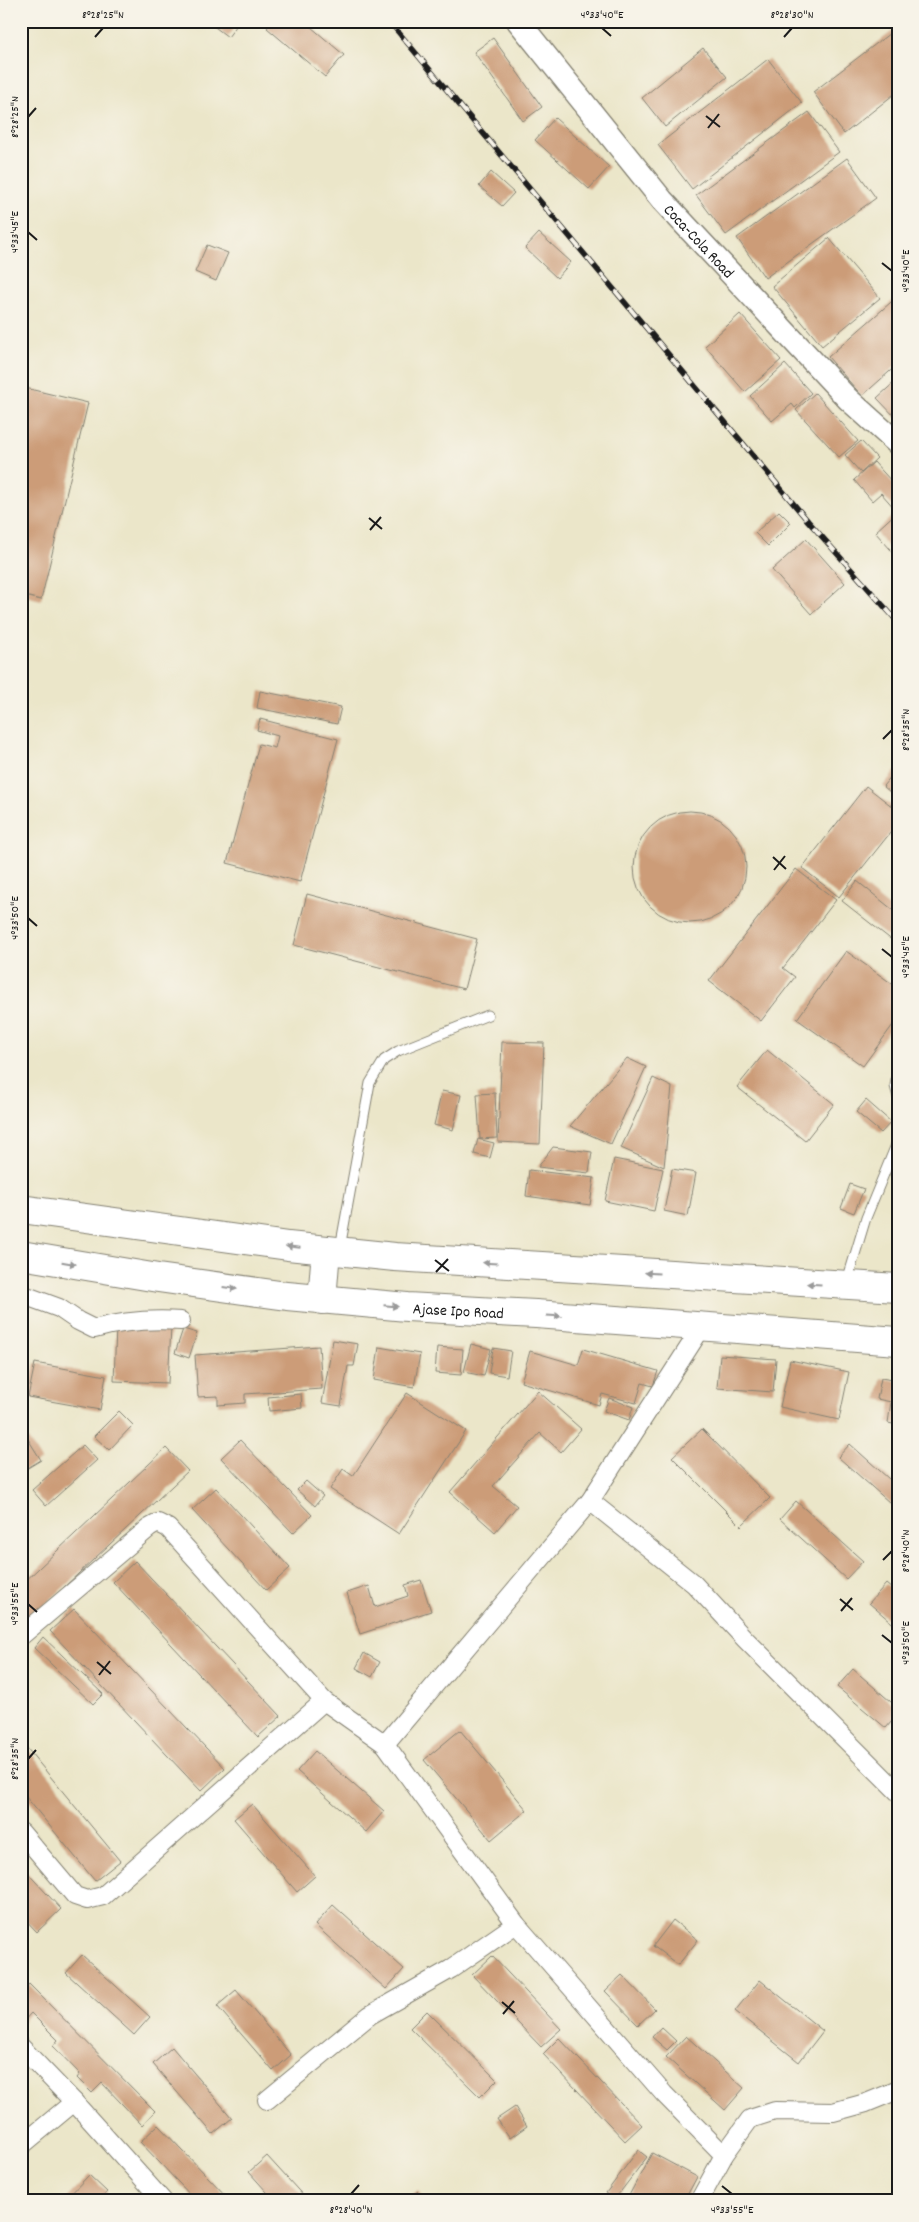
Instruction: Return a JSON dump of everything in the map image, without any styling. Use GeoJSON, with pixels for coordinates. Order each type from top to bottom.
{"type":"FeatureCollection","features":[{"type":"Feature","properties":{"kind":"highway"},"geometry":{"type":"LineString","coordinates":[[21,1209],[333,1251],[414,1258],[898,1288]]}},
{"type":"Feature","properties":{"kind":"highway"},"geometry":{"type":"LineString","coordinates":[[322,1300],[333,1251]]}},
{"type":"Feature","properties":{"kind":"highway","name":"Ajase Ipo Road"},"geometry":{"type":"LineString","coordinates":[[21,1255],[168,1280],[322,1300],[898,1341]]}},
{"type":"Feature","properties":{"kind":"street","name":"Coca-Cola Road"},"geometry":{"type":"LineString","coordinates":[[518,21],[662,200],[848,399],[898,444]]}},
{"type":"Feature","properties":{"kind":"street"},"geometry":{"type":"LineString","coordinates":[[22,1298],[59,1308],[94,1329],[115,1323],[150,1319],[181,1321]]}},
{"type":"Feature","properties":{"kind":"street"},"geometry":{"type":"LineString","coordinates":[[385,1744],[590,1501],[702,1326]]}},
{"type":"Feature","properties":{"kind":"street"},"geometry":{"type":"LineString","coordinates":[[590,1501],[694,1584],[898,1792]]}},
{"type":"Feature","properties":{"kind":"street"},"geometry":{"type":"LineString","coordinates":[[21,1636],[149,1528],[158,1523],[168,1528],[324,1701],[385,1744],[516,1924],[664,2094],[724,2155]]}},
{"type":"Feature","properties":{"kind":"street"},"geometry":{"type":"LineString","coordinates":[[21,1832],[75,1896],[87,1900],[103,1896],[324,1701]]}},
{"type":"Feature","properties":{"kind":"street"},"geometry":{"type":"LineString","coordinates":[[267,2100],[370,2015],[451,1969],[516,1924]]}},
{"type":"Feature","properties":{"kind":"street"},"geometry":{"type":"LineString","coordinates":[[21,2047],[74,2102],[163,2201]]}},
{"type":"Feature","properties":{"kind":"street"},"geometry":{"type":"LineString","coordinates":[[699,2201],[724,2155],[750,2119],[774,2111],[833,2112],[866,2103],[898,2090]]}},
{"type":"Feature","properties":{"kind":"street"},"geometry":{"type":"LineString","coordinates":[[21,2146],[74,2102]]}},
{"type":"Feature","properties":{"kind":"lane"},"geometry":{"type":"LineString","coordinates":[[333,1251],[370,1083],[384,1060],[398,1051],[488,1015]]}},
{"type":"Feature","properties":{"kind":"lane"},"geometry":{"type":"LineString","coordinates":[[898,1065],[895,1086],[898,1097]]}},
{"type":"Feature","properties":{"kind":"lane"},"geometry":{"type":"LineString","coordinates":[[846,1286],[866,1218],[898,1140]]}},
{"type":"Feature","properties":{"kind":"building"},"geometry":{"type":"Polygon","coordinates":[[[207,21],[240,21],[228,37],[207,21]]]}},
{"type":"Feature","properties":{"kind":"building"},"geometry":{"type":"Polygon","coordinates":[[[273,21],[304,21],[344,55],[325,77],[267,28],[273,21]]]}},
{"type":"Feature","properties":{"kind":"building"},"geometry":{"type":"Polygon","coordinates":[[[898,27],[898,91],[844,134],[813,92],[898,27]]]}},
{"type":"Feature","properties":{"kind":"building"},"geometry":{"type":"Polygon","coordinates":[[[493,38],[542,107],[523,121],[474,52],[493,38]]]}},
{"type":"Feature","properties":{"kind":"building"},"geometry":{"type":"Polygon","coordinates":[[[703,48],[727,77],[665,127],[642,98],[703,48]]]}},
{"type":"Feature","properties":{"kind":"building"},"geometry":{"type":"Polygon","coordinates":[[[768,59],[802,103],[692,189],[658,145],[768,59]]]}},
{"type":"Feature","properties":{"kind":"building"},"geometry":{"type":"Polygon","coordinates":[[[809,112],[839,152],[726,235],[696,195],[809,112]]]}},
{"type":"Feature","properties":{"kind":"building"},"geometry":{"type":"Polygon","coordinates":[[[555,118],[609,167],[589,189],[535,140],[555,118]]]}},
{"type":"Feature","properties":{"kind":"building"},"geometry":{"type":"Polygon","coordinates":[[[847,158],[876,198],[765,278],[737,238],[847,158]]]}},
{"type":"Feature","properties":{"kind":"building"},"geometry":{"type":"Polygon","coordinates":[[[491,172],[514,193],[502,206],[479,186],[491,172]]]}},
{"type":"Feature","properties":{"kind":"building"},"geometry":{"type":"Polygon","coordinates":[[[539,233],[571,262],[557,278],[525,248],[539,233]]]}},
{"type":"Feature","properties":{"kind":"building"},"geometry":{"type":"Polygon","coordinates":[[[829,238],[880,298],[822,346],[772,286],[829,238]]]}},
{"type":"Feature","properties":{"kind":"building"},"geometry":{"type":"Polygon","coordinates":[[[207,245],[228,253],[216,281],[195,272],[207,245]]]}},
{"type":"Feature","properties":{"kind":"building"},"geometry":{"type":"Polygon","coordinates":[[[898,296],[898,364],[862,396],[828,357],[898,296]]]}},
{"type":"Feature","properties":{"kind":"building"},"geometry":{"type":"Polygon","coordinates":[[[740,314],[781,360],[745,392],[705,346],[740,314]]]}},
{"type":"Feature","properties":{"kind":"building"},"geometry":{"type":"Polygon","coordinates":[[[785,364],[811,393],[795,408],[792,404],[772,421],[750,396],[785,364]]]}},
{"type":"Feature","properties":{"kind":"building"},"geometry":{"type":"Polygon","coordinates":[[[898,379],[898,420],[877,398],[898,379]]]}},
{"type":"Feature","properties":{"kind":"building"},"geometry":{"type":"Polygon","coordinates":[[[21,387],[88,403],[41,600],[21,595],[21,387]]]}},
{"type":"Feature","properties":{"kind":"building"},"geometry":{"type":"Polygon","coordinates":[[[815,393],[858,441],[839,457],[796,410],[815,393]]]}},
{"type":"Feature","properties":{"kind":"building"},"geometry":{"type":"Polygon","coordinates":[[[861,441],[877,458],[861,473],[845,455],[861,441]]]}},
{"type":"Feature","properties":{"kind":"building"},"geometry":{"type":"Polygon","coordinates":[[[874,462],[893,483],[898,478],[898,508],[896,510],[881,493],[872,501],[854,480],[874,462]]]}},
{"type":"Feature","properties":{"kind":"building"},"geometry":{"type":"Polygon","coordinates":[[[779,511],[791,523],[768,546],[755,533],[779,511]]]}},
{"type":"Feature","properties":{"kind":"building"},"geometry":{"type":"Polygon","coordinates":[[[898,511],[898,558],[875,532],[898,511]]]}},
{"type":"Feature","properties":{"kind":"building"},"geometry":{"type":"Polygon","coordinates":[[[806,539],[845,583],[811,614],[772,570],[806,539]]]}},
{"type":"Feature","properties":{"kind":"building"},"geometry":{"type":"Polygon","coordinates":[[[260,691],[341,707],[337,724],[257,708],[260,691]]]}},
{"type":"Feature","properties":{"kind":"building"},"geometry":{"type":"Polygon","coordinates":[[[260,719],[338,739],[300,882],[227,863],[259,744],[275,748],[278,736],[257,730],[260,719]]]}},
{"type":"Feature","properties":{"kind":"building"},"geometry":{"type":"Polygon","coordinates":[[[898,768],[898,799],[883,786],[898,768]]]}},
{"type":"Feature","properties":{"kind":"building"},"geometry":{"type":"Polygon","coordinates":[[[866,786],[898,811],[898,823],[839,897],[802,868],[866,786]]]}},
{"type":"Feature","properties":{"kind":"building"},"geometry":{"type":"Polygon","coordinates":[[[690,811],[711,815],[729,828],[742,846],[746,867],[742,888],[729,906],[711,919],[690,923],[669,919],[651,906],[638,888],[634,867],[638,846],[651,828],[669,815],[690,811]]]}},
{"type":"Feature","properties":{"kind":"building"},"geometry":{"type":"Polygon","coordinates":[[[796,869],[836,900],[783,968],[795,977],[761,1021],[709,981],[796,869]]]}},
{"type":"Feature","properties":{"kind":"building"},"geometry":{"type":"Polygon","coordinates":[[[857,881],[898,914],[898,945],[842,901],[857,881]]]}},
{"type":"Feature","properties":{"kind":"building"},"geometry":{"type":"Polygon","coordinates":[[[307,894],[477,939],[464,989],[294,945],[307,894]]]}},
{"type":"Feature","properties":{"kind":"building"},"geometry":{"type":"Polygon","coordinates":[[[846,951],[898,988],[898,1018],[863,1066],[797,1019],[846,951]]]}},
{"type":"Feature","properties":{"kind":"building"},"geometry":{"type":"Polygon","coordinates":[[[502,1042],[544,1043],[540,1144],[498,1142],[502,1042]]]}},
{"type":"Feature","properties":{"kind":"building"},"geometry":{"type":"Polygon","coordinates":[[[767,1050],[834,1104],[805,1141],[737,1087],[767,1050]]]}},
{"type":"Feature","properties":{"kind":"building"},"geometry":{"type":"Polygon","coordinates":[[[627,1058],[646,1067],[611,1144],[570,1126],[627,1058]]]}},
{"type":"Feature","properties":{"kind":"building"},"geometry":{"type":"Polygon","coordinates":[[[653,1078],[672,1087],[664,1167],[621,1148],[653,1078]]]}},
{"type":"Feature","properties":{"kind":"building"},"geometry":{"type":"Polygon","coordinates":[[[442,1091],[461,1095],[453,1130],[434,1125],[442,1091]]]}},
{"type":"Feature","properties":{"kind":"building"},"geometry":{"type":"Polygon","coordinates":[[[495,1093],[497,1138],[480,1139],[477,1094],[495,1093]]]}},
{"type":"Feature","properties":{"kind":"building"},"geometry":{"type":"Polygon","coordinates":[[[866,1100],[891,1122],[881,1133],[856,1112],[866,1100]]]}},
{"type":"Feature","properties":{"kind":"building"},"geometry":{"type":"Polygon","coordinates":[[[478,1139],[494,1143],[490,1158],[474,1154],[478,1139]]]}},
{"type":"Feature","properties":{"kind":"building"},"geometry":{"type":"Polygon","coordinates":[[[553,1147],[592,1152],[589,1173],[538,1167],[553,1147]]]}},
{"type":"Feature","properties":{"kind":"building"},"geometry":{"type":"Polygon","coordinates":[[[614,1159],[663,1169],[654,1211],[605,1201],[614,1159]]]}},
{"type":"Feature","properties":{"kind":"building"},"geometry":{"type":"Polygon","coordinates":[[[672,1169],[696,1173],[688,1216],[664,1211],[672,1169]]]}},
{"type":"Feature","properties":{"kind":"building"},"geometry":{"type":"Polygon","coordinates":[[[529,1170],[594,1178],[590,1205],[526,1196],[529,1170]]]}},
{"type":"Feature","properties":{"kind":"building"},"geometry":{"type":"Polygon","coordinates":[[[850,1184],[864,1189],[854,1213],[841,1208],[850,1184]]]}},
{"type":"Feature","properties":{"kind":"building"},"geometry":{"type":"Polygon","coordinates":[[[116,1326],[171,1327],[168,1383],[114,1381],[116,1326]]]}},
{"type":"Feature","properties":{"kind":"building"},"geometry":{"type":"Polygon","coordinates":[[[183,1329],[197,1333],[189,1358],[175,1353],[183,1329]]]}},
{"type":"Feature","properties":{"kind":"building"},"geometry":{"type":"Polygon","coordinates":[[[333,1340],[358,1344],[354,1366],[348,1366],[341,1406],[322,1403],[333,1340]]]}},
{"type":"Feature","properties":{"kind":"building"},"geometry":{"type":"Polygon","coordinates":[[[471,1344],[491,1349],[484,1376],[464,1372],[471,1344]]]}},
{"type":"Feature","properties":{"kind":"building"},"geometry":{"type":"Polygon","coordinates":[[[319,1346],[322,1389],[245,1394],[245,1403],[218,1405],[218,1396],[198,1397],[195,1355],[319,1346]]]}},
{"type":"Feature","properties":{"kind":"building"},"geometry":{"type":"Polygon","coordinates":[[[379,1347],[420,1354],[414,1387],[374,1380],[379,1347]]]}},
{"type":"Feature","properties":{"kind":"building"},"geometry":{"type":"Polygon","coordinates":[[[437,1347],[463,1349],[461,1375],[435,1373],[437,1347]]]}},
{"type":"Feature","properties":{"kind":"building"},"geometry":{"type":"Polygon","coordinates":[[[493,1348],[511,1351],[507,1376],[489,1373],[493,1348]]]}},
{"type":"Feature","properties":{"kind":"building"},"geometry":{"type":"Polygon","coordinates":[[[583,1349],[658,1371],[653,1386],[642,1383],[636,1403],[602,1394],[599,1405],[521,1382],[530,1351],[578,1365],[583,1349]]]}},
{"type":"Feature","properties":{"kind":"building"},"geometry":{"type":"Polygon","coordinates":[[[720,1355],[776,1359],[773,1392],[717,1388],[720,1355]]]}},
{"type":"Feature","properties":{"kind":"building"},"geometry":{"type":"Polygon","coordinates":[[[790,1360],[849,1372],[839,1420],[780,1407],[790,1360]]]}},
{"type":"Feature","properties":{"kind":"building"},"geometry":{"type":"Polygon","coordinates":[[[35,1363],[106,1376],[100,1410],[28,1397],[35,1363]]]}},
{"type":"Feature","properties":{"kind":"building"},"geometry":{"type":"Polygon","coordinates":[[[881,1378],[898,1381],[898,1425],[888,1423],[891,1402],[877,1399],[881,1378]]]}},
{"type":"Feature","properties":{"kind":"building"},"geometry":{"type":"Polygon","coordinates":[[[538,1391],[581,1429],[561,1452],[540,1433],[493,1486],[517,1506],[495,1532],[450,1492],[538,1391]]]}},
{"type":"Feature","properties":{"kind":"building"},"geometry":{"type":"Polygon","coordinates":[[[407,1393],[466,1431],[399,1534],[330,1489],[343,1469],[353,1476],[407,1393]]]}},
{"type":"Feature","properties":{"kind":"building"},"geometry":{"type":"Polygon","coordinates":[[[301,1394],[302,1408],[269,1411],[268,1397],[301,1394]]]}},
{"type":"Feature","properties":{"kind":"building"},"geometry":{"type":"Polygon","coordinates":[[[609,1398],[633,1407],[629,1420],[604,1411],[609,1398]]]}},
{"type":"Feature","properties":{"kind":"building"},"geometry":{"type":"Polygon","coordinates":[[[119,1411],[133,1425],[109,1450],[94,1436],[119,1411]]]}},
{"type":"Feature","properties":{"kind":"building"},"geometry":{"type":"Polygon","coordinates":[[[702,1429],[770,1498],[741,1526],[672,1457],[702,1429]]]}},
{"type":"Feature","properties":{"kind":"building"},"geometry":{"type":"Polygon","coordinates":[[[26,1436],[41,1460],[21,1472],[21,1439],[26,1436]]]}},
{"type":"Feature","properties":{"kind":"building"},"geometry":{"type":"Polygon","coordinates":[[[240,1440],[312,1515],[293,1533],[221,1458],[240,1440]]]}},
{"type":"Feature","properties":{"kind":"building"},"geometry":{"type":"Polygon","coordinates":[[[850,1444],[898,1487],[898,1510],[838,1457],[850,1444]]]}},
{"type":"Feature","properties":{"kind":"building"},"geometry":{"type":"Polygon","coordinates":[[[83,1445],[97,1460],[46,1506],[32,1490],[83,1445]]]}},
{"type":"Feature","properties":{"kind":"building"},"geometry":{"type":"Polygon","coordinates":[[[166,1448],[188,1471],[31,1618],[21,1609],[21,1585],[166,1448]]]}},
{"type":"Feature","properties":{"kind":"building"},"geometry":{"type":"Polygon","coordinates":[[[306,1481],[323,1496],[315,1506],[297,1490],[306,1481]]]}},
{"type":"Feature","properties":{"kind":"building"},"geometry":{"type":"Polygon","coordinates":[[[216,1488],[290,1568],[266,1590],[192,1510],[216,1488]]]}},
{"type":"Feature","properties":{"kind":"building"},"geometry":{"type":"Polygon","coordinates":[[[796,1501],[863,1561],[846,1579],[780,1519],[796,1501]]]}},
{"type":"Feature","properties":{"kind":"building"},"geometry":{"type":"Polygon","coordinates":[[[135,1561],[281,1716],[258,1737],[113,1582],[135,1561]]]}},
{"type":"Feature","properties":{"kind":"building"},"geometry":{"type":"Polygon","coordinates":[[[421,1580],[431,1611],[360,1634],[347,1593],[369,1586],[375,1607],[408,1596],[405,1585],[421,1580]]]}},
{"type":"Feature","properties":{"kind":"building"},"geometry":{"type":"Polygon","coordinates":[[[886,1584],[898,1594],[898,1628],[869,1603],[886,1584]]]}},
{"type":"Feature","properties":{"kind":"building"},"geometry":{"type":"Polygon","coordinates":[[[74,1609],[225,1768],[201,1791],[50,1631],[74,1609]]]}},
{"type":"Feature","properties":{"kind":"building"},"geometry":{"type":"Polygon","coordinates":[[[43,1637],[103,1694],[93,1704],[34,1648],[43,1637]]]}},
{"type":"Feature","properties":{"kind":"building"},"geometry":{"type":"Polygon","coordinates":[[[364,1653],[380,1662],[372,1677],[356,1668],[364,1653]]]}},
{"type":"Feature","properties":{"kind":"building"},"geometry":{"type":"Polygon","coordinates":[[[853,1669],[898,1708],[898,1714],[886,1728],[837,1687],[853,1669]]]}},
{"type":"Feature","properties":{"kind":"building"},"geometry":{"type":"Polygon","coordinates":[[[460,1730],[527,1810],[491,1840],[424,1760],[460,1730]]]}},
{"type":"Feature","properties":{"kind":"building"},"geometry":{"type":"Polygon","coordinates":[[[21,1741],[120,1861],[95,1881],[21,1791],[21,1741]]]}},
{"type":"Feature","properties":{"kind":"building"},"geometry":{"type":"Polygon","coordinates":[[[315,1751],[384,1811],[366,1832],[297,1771],[315,1751]]]}},
{"type":"Feature","properties":{"kind":"building"},"geometry":{"type":"Polygon","coordinates":[[[252,1804],[315,1876],[297,1892],[234,1819],[252,1804]]]}},
{"type":"Feature","properties":{"kind":"building"},"geometry":{"type":"Polygon","coordinates":[[[21,1866],[61,1909],[37,1932],[21,1915],[21,1866]]]}},
{"type":"Feature","properties":{"kind":"building"},"geometry":{"type":"Polygon","coordinates":[[[333,1905],[404,1969],[386,1989],[315,1925],[333,1905]]]}},
{"type":"Feature","properties":{"kind":"building"},"geometry":{"type":"Polygon","coordinates":[[[673,1920],[698,1940],[678,1965],[653,1946],[673,1920]]]}},
{"type":"Feature","properties":{"kind":"building"},"geometry":{"type":"Polygon","coordinates":[[[82,1955],[150,2017],[134,2035],[66,1973],[82,1955]]]}},
{"type":"Feature","properties":{"kind":"building"},"geometry":{"type":"Polygon","coordinates":[[[492,1956],[561,2029],[541,2047],[472,1975],[492,1956]]]}},
{"type":"Feature","properties":{"kind":"building"},"geometry":{"type":"Polygon","coordinates":[[[622,1975],[655,2009],[638,2025],[605,1991],[622,1975]]]}},
{"type":"Feature","properties":{"kind":"building"},"geometry":{"type":"Polygon","coordinates":[[[760,1980],[823,2031],[799,2062],[735,2011],[760,1980]]]}},
{"type":"Feature","properties":{"kind":"building"},"geometry":{"type":"Polygon","coordinates":[[[29,1984],[155,2111],[142,2125],[102,2083],[92,2093],[77,2078],[80,2074],[53,2046],[58,2040],[31,2013],[21,2024],[21,1992],[29,1984]]]}},
{"type":"Feature","properties":{"kind":"building"},"geometry":{"type":"Polygon","coordinates":[[[236,1990],[291,2055],[273,2071],[217,2006],[236,1990]]]}},
{"type":"Feature","properties":{"kind":"building"},"geometry":{"type":"Polygon","coordinates":[[[427,2011],[497,2080],[480,2097],[410,2028],[427,2011]]]}},
{"type":"Feature","properties":{"kind":"building"},"geometry":{"type":"Polygon","coordinates":[[[661,2027],[676,2041],[667,2050],[652,2037],[661,2027]]]}},
{"type":"Feature","properties":{"kind":"building"},"geometry":{"type":"Polygon","coordinates":[[[686,2036],[744,2088],[725,2110],[666,2057],[686,2036]]]}},
{"type":"Feature","properties":{"kind":"building"},"geometry":{"type":"Polygon","coordinates":[[[559,2038],[642,2125],[625,2141],[543,2054],[559,2038]]]}},
{"type":"Feature","properties":{"kind":"building"},"geometry":{"type":"Polygon","coordinates":[[[172,2047],[232,2118],[213,2134],[153,2064],[172,2047]]]}},
{"type":"Feature","properties":{"kind":"building"},"geometry":{"type":"Polygon","coordinates":[[[515,2107],[527,2126],[510,2138],[497,2119],[515,2107]]]}},
{"type":"Feature","properties":{"kind":"building"},"geometry":{"type":"Polygon","coordinates":[[[158,2125],[231,2201],[196,2201],[140,2142],[158,2125]]]}},
{"type":"Feature","properties":{"kind":"building"},"geometry":{"type":"Polygon","coordinates":[[[638,2150],[647,2157],[615,2199],[606,2193],[638,2150]]]}},
{"type":"Feature","properties":{"kind":"building"},"geometry":{"type":"Polygon","coordinates":[[[652,2153],[697,2177],[684,2201],[626,2201],[652,2153]]]}},
{"type":"Feature","properties":{"kind":"building"},"geometry":{"type":"Polygon","coordinates":[[[267,2156],[308,2201],[275,2201],[249,2172],[267,2156]]]}},
{"type":"Feature","properties":{"kind":"building"},"geometry":{"type":"Polygon","coordinates":[[[89,2175],[107,2192],[103,2197],[107,2201],[64,2201],[89,2175]]]}},
{"type":"Feature","properties":{"kind":"building"},"geometry":{"type":"Polygon","coordinates":[[[418,2191],[425,2201],[406,2201],[418,2191]]]}},
{"type":"Feature","properties":{"kind":"railway"},"geometry":{"type":"LineString","coordinates":[[389,21],[808,521],[898,622]]}}]}
